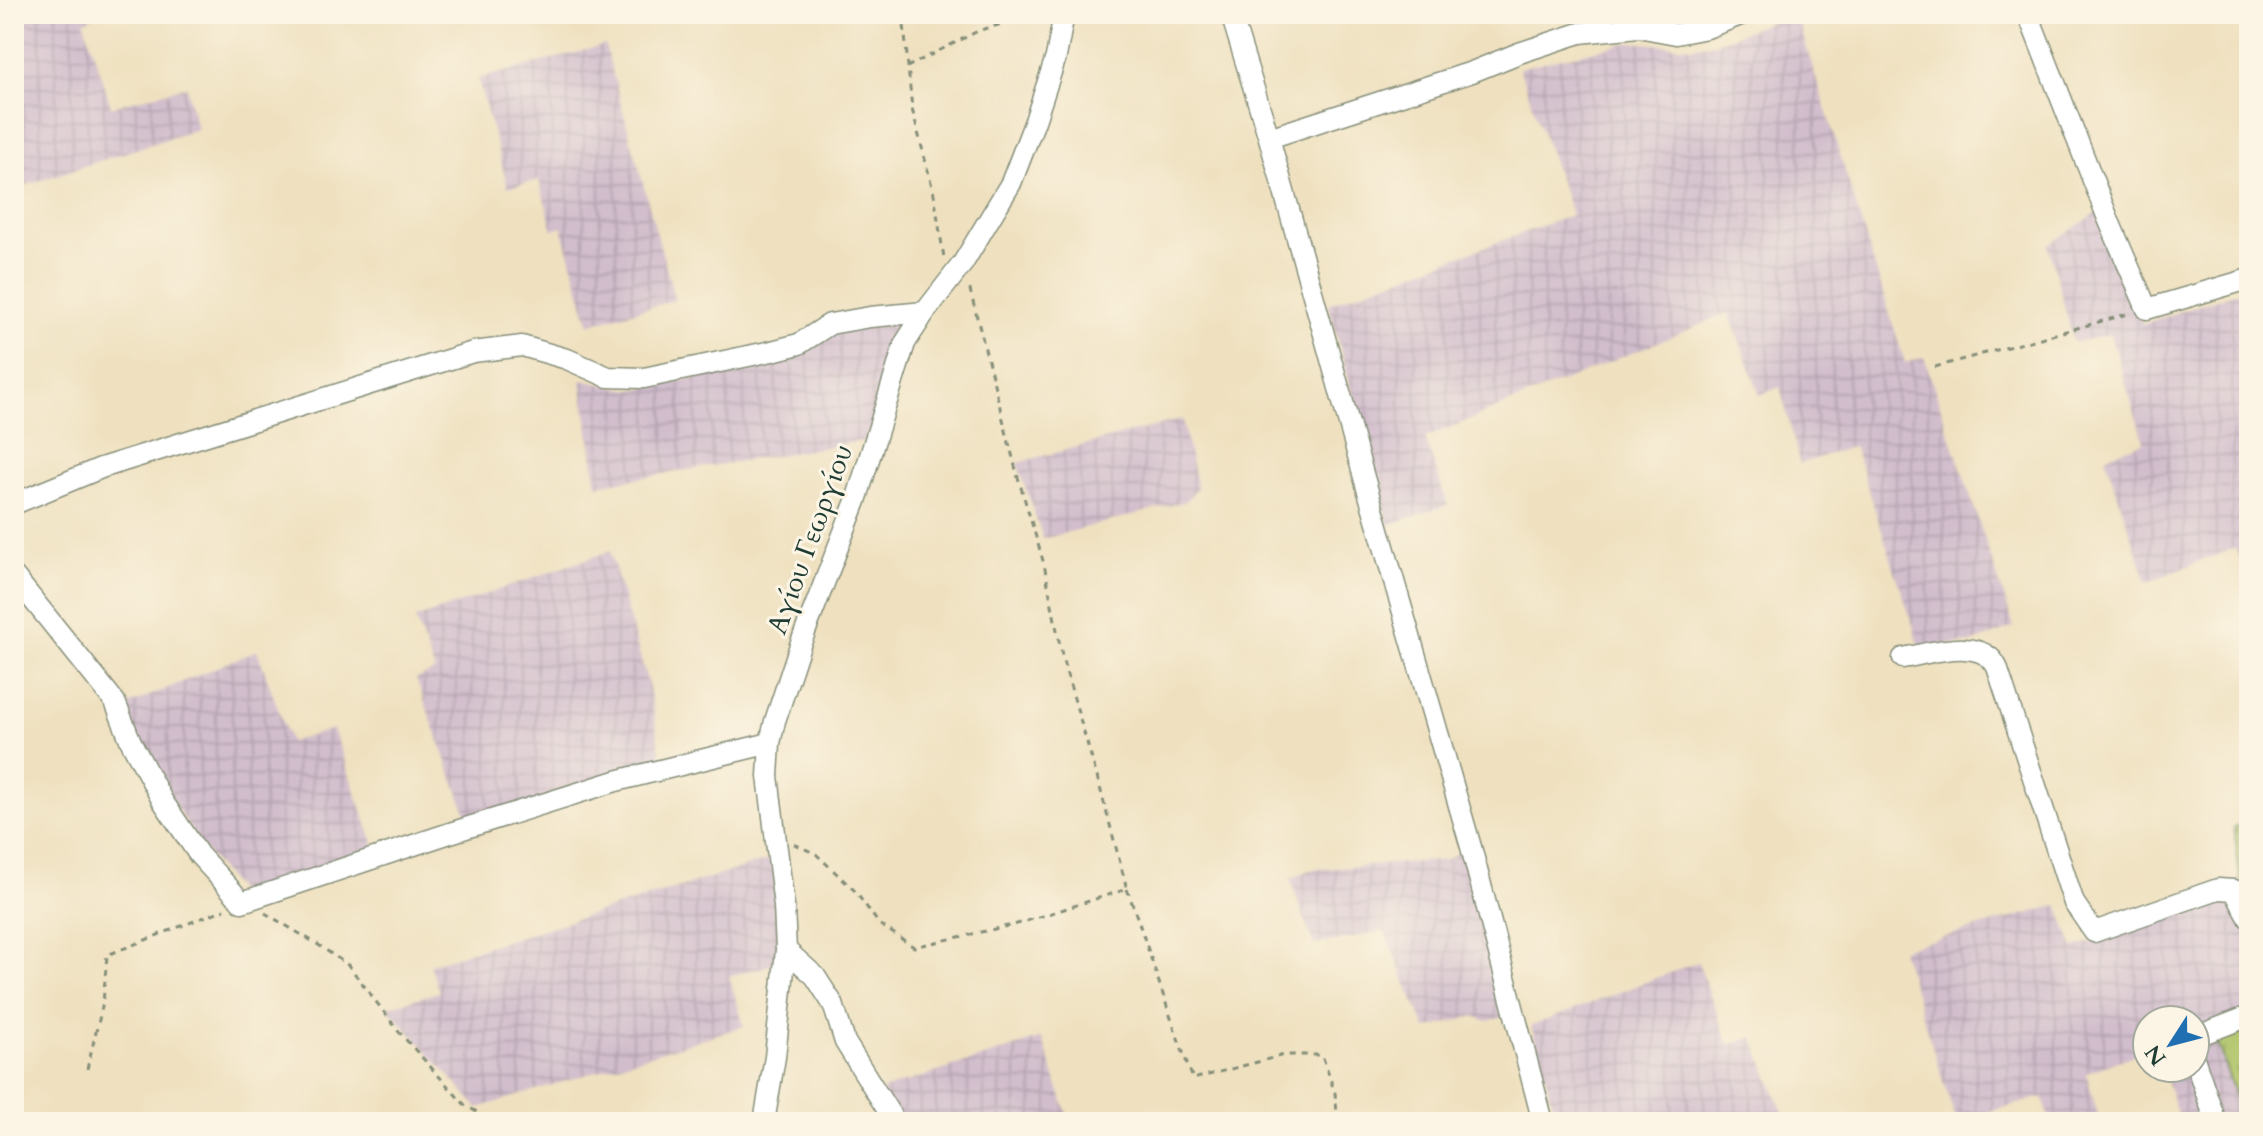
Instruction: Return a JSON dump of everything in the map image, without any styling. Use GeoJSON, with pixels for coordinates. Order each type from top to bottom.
{"type":"FeatureCollection","features":[{"type":"Feature","properties":{"kind":"street"},"geometry":{"type":"LineString","coordinates":[[1231,14],[1471,847],[1543,1122]]}},
{"type":"Feature","properties":{"kind":"street"},"geometry":{"type":"LineString","coordinates":[[1269,138],[1472,72],[1580,33],[1638,27],[1676,34],[1707,28],[1743,14]]}},
{"type":"Feature","properties":{"kind":"street"},"geometry":{"type":"LineString","coordinates":[[2028,14],[2147,309],[2249,279]]}},
{"type":"Feature","properties":{"kind":"street","name":"Αγίου Γεωργίου"},"geometry":{"type":"LineString","coordinates":[[764,1122],[777,1043],[786,950],[784,906],[768,776],[770,743],[791,670],[856,501],[905,343],[963,263],[1011,183],[1056,57],[1063,16]]}},
{"type":"Feature","properties":{"kind":"street"},"geometry":{"type":"LineString","coordinates":[[14,504],[101,468],[473,352],[522,346],[567,359],[608,377],[644,378],[799,344],[830,324],[925,312]]}},
{"type":"Feature","properties":{"kind":"street"},"geometry":{"type":"LineString","coordinates":[[14,576],[115,702],[131,742],[162,800],[199,855],[242,902],[616,781],[770,743]]}},
{"type":"Feature","properties":{"kind":"street"},"geometry":{"type":"LineString","coordinates":[[1903,658],[1970,648],[1993,657],[2074,903],[2094,932],[2218,889],[2234,890],[2249,918]]}},
{"type":"Feature","properties":{"kind":"street"},"geometry":{"type":"LineString","coordinates":[[786,950],[821,985],[833,1004],[845,1042],[895,1122]]}},
{"type":"Feature","properties":{"kind":"street"},"geometry":{"type":"LineString","coordinates":[[2211,1031],[2249,1016]]}},
{"type":"Feature","properties":{"kind":"street"},"geometry":{"type":"LineString","coordinates":[[2203,1084],[2216,1122]]}},
{"type":"Feature","properties":{"kind":"path"},"geometry":{"type":"LineString","coordinates":[[903,14],[912,109],[934,194],[948,283]]}},
{"type":"Feature","properties":{"kind":"path"},"geometry":{"type":"LineString","coordinates":[[907,67],[980,30],[1017,20],[1063,16]]}},
{"type":"Feature","properties":{"kind":"path"},"geometry":{"type":"LineString","coordinates":[[963,263],[1017,474],[1044,564],[1063,661],[1127,889],[1193,1079],[1284,1055],[1322,1055],[1335,1093],[1338,1122]]}},
{"type":"Feature","properties":{"kind":"path"},"geometry":{"type":"LineString","coordinates":[[1935,367],[2147,309]]}},
{"type":"Feature","properties":{"kind":"path"},"geometry":{"type":"LineString","coordinates":[[776,836],[816,854],[855,891],[879,924],[914,947],[1017,924],[1127,889]]}},
{"type":"Feature","properties":{"kind":"path"},"geometry":{"type":"LineString","coordinates":[[87,1069],[103,1003],[107,955],[242,902],[279,920],[349,966],[399,1032],[449,1089],[465,1105],[500,1122]]}},
{"type":"Feature","properties":{"kind":"shaded area"},"geometry":{"type":"Polygon","coordinates":[[[14,14],[92,14],[93,17],[84,22],[111,107],[186,86],[197,129],[14,189],[14,14]]]}},
{"type":"Feature","properties":{"kind":"shaded area"},"geometry":{"type":"Polygon","coordinates":[[[1796,14],[1905,363],[1924,357],[2014,627],[1971,643],[1920,647],[1854,446],[1800,464],[1780,387],[1760,395],[1729,313],[1425,438],[1448,505],[1388,525],[1328,304],[1572,215],[1519,68],[1630,42],[1691,47],[1715,43],[1796,14]]]}},
{"type":"Feature","properties":{"kind":"shaded area"},"geometry":{"type":"Polygon","coordinates":[[[605,45],[675,300],[589,324],[562,227],[553,230],[539,180],[508,187],[478,79],[605,45]]]}},
{"type":"Feature","properties":{"kind":"shaded area"},"geometry":{"type":"Polygon","coordinates":[[[2100,211],[2143,324],[2249,288],[2249,568],[2245,570],[2235,548],[2147,582],[2105,457],[2144,442],[2110,334],[2074,343],[2048,245],[2100,211]]]}},
{"type":"Feature","properties":{"kind":"shaded area"},"geometry":{"type":"Polygon","coordinates":[[[904,322],[880,386],[868,440],[597,485],[581,380],[631,390],[790,360],[836,333],[904,322]]]}},
{"type":"Feature","properties":{"kind":"shaded area"},"geometry":{"type":"Polygon","coordinates":[[[1182,419],[1197,488],[1186,501],[1043,539],[1017,463],[1182,419]]]}},
{"type":"Feature","properties":{"kind":"shaded area"},"geometry":{"type":"Polygon","coordinates":[[[610,551],[650,691],[662,763],[469,821],[416,679],[435,671],[415,619],[610,551]]]}},
{"type":"Feature","properties":{"kind":"shaded area"},"geometry":{"type":"Polygon","coordinates":[[[257,650],[290,742],[333,729],[377,852],[243,897],[199,843],[145,757],[126,706],[257,650]]]}},
{"type":"Feature","properties":{"kind":"shaded area"},"geometry":{"type":"Polygon","coordinates":[[[1463,843],[1509,1016],[1487,1021],[1474,1016],[1426,1029],[1384,931],[1314,945],[1290,879],[1309,870],[1445,860],[1457,853],[1463,843]]]}},
{"type":"Feature","properties":{"kind":"shaded area"},"geometry":{"type":"Polygon","coordinates":[[[775,858],[779,963],[729,976],[744,1026],[478,1108],[387,1007],[439,992],[430,964],[775,858]]]}},
{"type":"Feature","properties":{"kind":"shaded area"},"geometry":{"type":"Polygon","coordinates":[[[2225,895],[2236,903],[2249,938],[2249,1009],[2211,1025],[2211,1004],[2131,1004],[2131,1056],[2086,1073],[2100,1122],[2050,1122],[2043,1097],[1956,1121],[1901,949],[2058,905],[2074,948],[2225,895]]]}},
{"type":"Feature","properties":{"kind":"shaded area"},"geometry":{"type":"Polygon","coordinates":[[[1698,962],[1729,1045],[1753,1037],[1787,1122],[1558,1122],[1531,1026],[1698,962]]]}},
{"type":"Feature","properties":{"kind":"shaded area"},"geometry":{"type":"Polygon","coordinates":[[[2211,1025],[2244,1122],[2180,1122],[2167,1084],[2211,1084],[2211,1025]]]}},
{"type":"Feature","properties":{"kind":"shaded area"},"geometry":{"type":"Polygon","coordinates":[[[1042,1038],[1070,1122],[898,1122],[882,1090],[1042,1038]]]}},
{"type":"Feature","properties":{"kind":"green space"},"geometry":{"type":"Polygon","coordinates":[[[2249,822],[2249,894],[2240,880],[2234,827],[2249,822]]]}},
{"type":"Feature","properties":{"kind":"green space"},"geometry":{"type":"Polygon","coordinates":[[[2249,1025],[2249,1122],[2244,1122],[2216,1039],[2249,1025]]]}}]}
